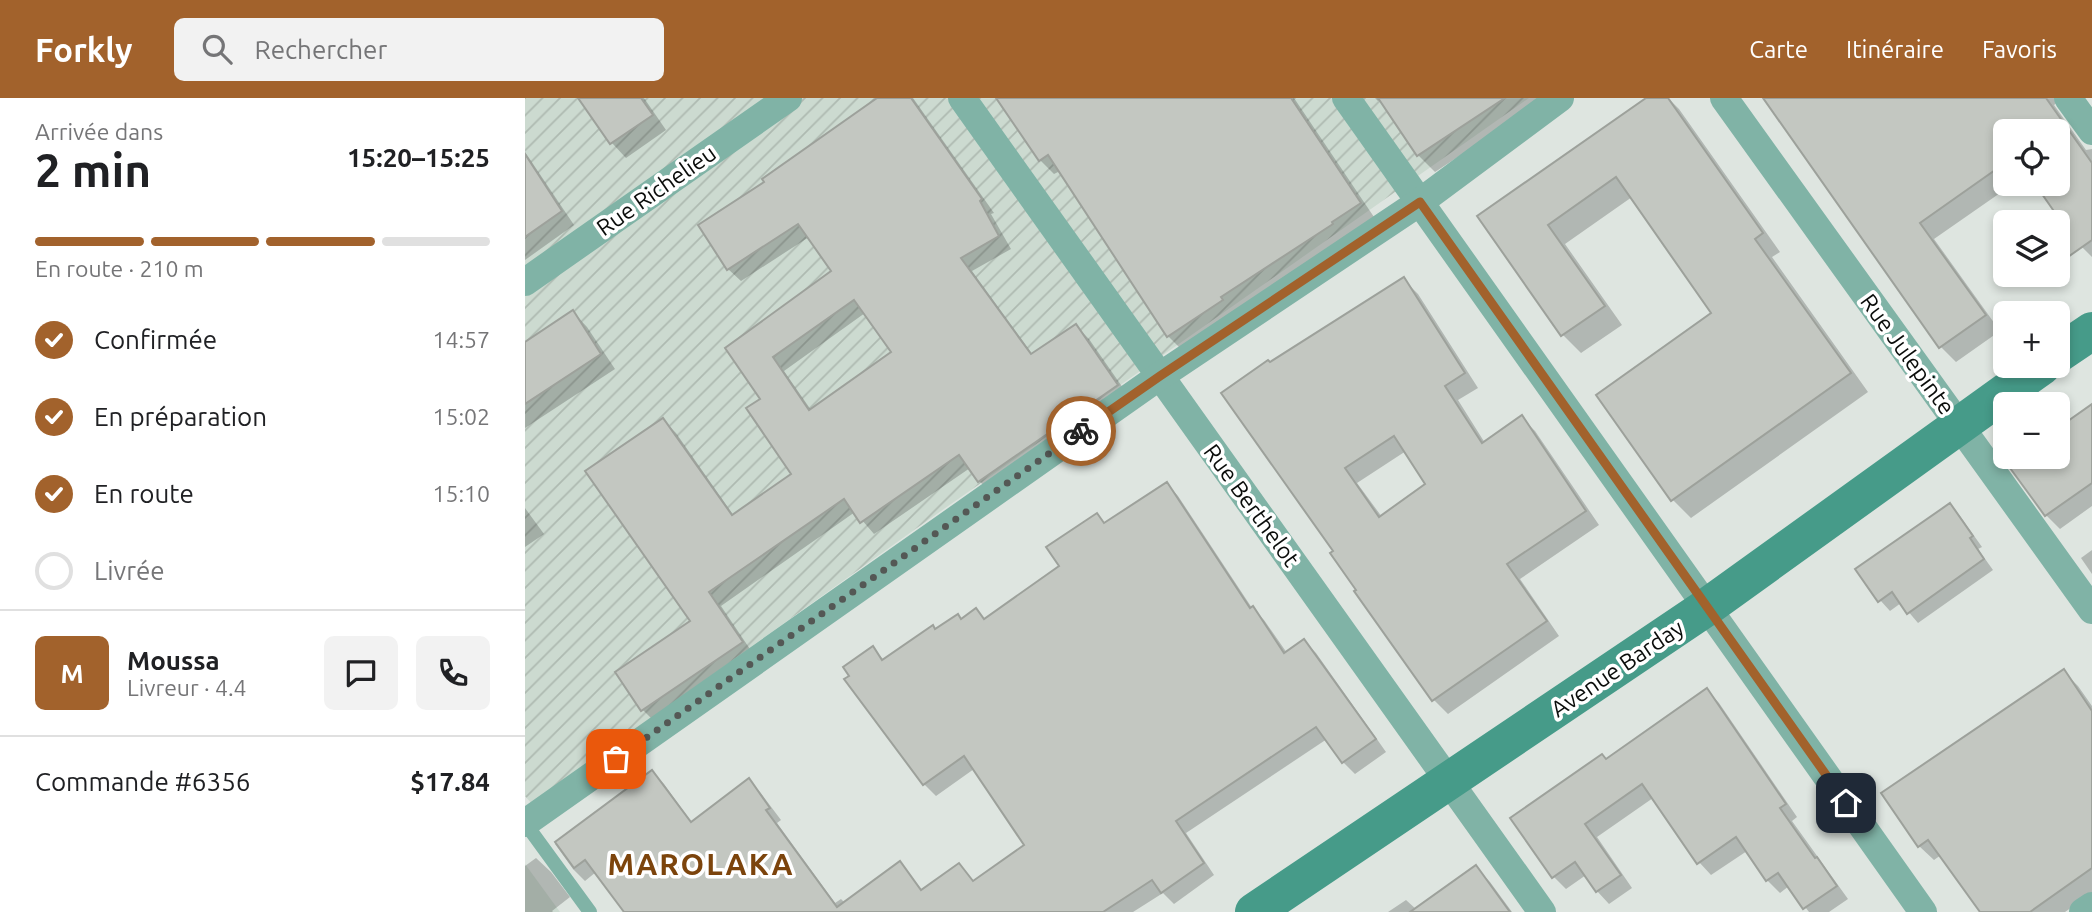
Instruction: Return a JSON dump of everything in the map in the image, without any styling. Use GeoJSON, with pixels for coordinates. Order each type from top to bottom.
{"type":"FeatureCollection","features":[{"type":"Feature","properties":{"kind":"main road"},"geometry":{"type":"LineString","coordinates":[[2070,346],[2092,331]]}},
{"type":"Feature","properties":{"kind":"main road","name":"Avenue Barday"},"geometry":{"type":"LineString","coordinates":[[1254,912],[1707,607],[2025,378]]}},
{"type":"Feature","properties":{"kind":"street","name":"Rue Richelieu"},"geometry":{"type":"LineString","coordinates":[[525,282],[788,98]]}},
{"type":"Feature","properties":{"kind":"street","name":"Rue Berthelot"},"geometry":{"type":"LineString","coordinates":[[962,98],[1542,912]]}},
{"type":"Feature","properties":{"kind":"street"},"geometry":{"type":"LineString","coordinates":[[1346,98],[1923,912]]}},
{"type":"Feature","properties":{"kind":"street"},"geometry":{"type":"LineString","coordinates":[[525,823],[1160,376],[1420,202],[1560,98]]}},
{"type":"Feature","properties":{"kind":"street","name":"Rue Julepinte"},"geometry":{"type":"LineString","coordinates":[[1724,98],[2092,610]]}},
{"type":"Feature","properties":{"kind":"street"},"geometry":{"type":"LineString","coordinates":[[2068,98],[2092,131]]}},
{"type":"Feature","properties":{"kind":"street"},"geometry":{"type":"LineString","coordinates":[[2083,912],[2092,906]]}},
{"type":"Feature","properties":{"kind":"lane"},"geometry":{"type":"LineString","coordinates":[[525,823],[590,912]]}},
{"type":"Feature","properties":{"kind":"shaded area"},"geometry":{"type":"Polygon","coordinates":[[[525,98],[1529,98],[914,530],[532,804],[525,796],[525,98]]]}},
{"type":"Feature","properties":{"kind":"shaded area"},"geometry":{"type":"Polygon","coordinates":[[[525,864],[560,912],[525,912],[525,864]]]}},
{"type":"Feature","properties":{"kind":"building"},"geometry":{"type":"Polygon","coordinates":[[[578,98],[641,98],[653,115],[610,144],[578,98]]]}},
{"type":"Feature","properties":{"kind":"building"},"geometry":{"type":"Polygon","coordinates":[[[877,98],[911,98],[982,199],[980,201],[999,236],[961,258],[1031,354],[1076,324],[1118,385],[978,482],[959,455],[860,523],[844,499],[709,592],[743,642],[641,711],[615,672],[690,621],[585,471],[663,418],[732,515],[791,474],[746,408],[760,399],[725,348],[831,271],[798,224],[727,270],[698,225],[764,182],[762,179],[877,98]],[[854,300],[773,357],[809,410],[891,352],[854,300]]]}},
{"type":"Feature","properties":{"kind":"building"},"geometry":{"type":"Polygon","coordinates":[[[996,98],[1291,98],[1361,203],[1221,297],[1223,300],[1167,337],[1048,155],[1039,161],[996,98]]]}},
{"type":"Feature","properties":{"kind":"building"},"geometry":{"type":"Polygon","coordinates":[[[1378,98],[1505,98],[1417,156],[1378,98]]]}},
{"type":"Feature","properties":{"kind":"building"},"geometry":{"type":"Polygon","coordinates":[[[1646,98],[1668,98],[1763,233],[1755,239],[1851,373],[1671,501],[1596,395],[1711,313],[1616,177],[1548,225],[1605,306],[1561,336],[1477,216],[1646,98]]]}},
{"type":"Feature","properties":{"kind":"building"},"geometry":{"type":"Polygon","coordinates":[[[1763,98],[2046,98],[2061,119],[1993,119],[1993,171],[1920,223],[1986,315],[1939,348],[1763,98]]]}},
{"type":"Feature","properties":{"kind":"building"},"geometry":{"type":"Polygon","coordinates":[[[2070,132],[2092,163],[2092,240],[2070,256],[2070,210],[2053,210],[2043,196],[2070,196],[2070,132]]]}},
{"type":"Feature","properties":{"kind":"building"},"geometry":{"type":"Polygon","coordinates":[[[525,154],[562,211],[525,237],[525,154]]]}},
{"type":"Feature","properties":{"kind":"building"},"geometry":{"type":"Polygon","coordinates":[[[1404,277],[1465,373],[1445,386],[1482,443],[1522,415],[1586,511],[1507,564],[1547,621],[1432,701],[1354,591],[1356,590],[1330,553],[1333,551],[1221,393],[1268,360],[1270,362],[1404,277]],[[1394,436],[1345,468],[1379,517],[1425,484],[1394,436]]]}},
{"type":"Feature","properties":{"kind":"building"},"geometry":{"type":"Polygon","coordinates":[[[573,310],[601,354],[525,404],[525,342],[573,310]]]}},
{"type":"Feature","properties":{"kind":"building"},"geometry":{"type":"Polygon","coordinates":[[[2092,404],[2092,483],[2045,516],[2011,469],[2070,469],[2070,420],[2092,404]]]}},
{"type":"Feature","properties":{"kind":"building"},"geometry":{"type":"Polygon","coordinates":[[[1167,482],[1250,608],[1253,606],[1284,653],[1304,639],[1376,739],[1342,763],[1316,727],[1176,821],[1204,863],[1161,893],[1152,880],[1103,912],[624,912],[585,860],[574,868],[555,842],[652,770],[691,822],[749,778],[770,808],[766,810],[837,907],[900,861],[921,890],[959,863],[973,881],[1024,845],[964,756],[923,785],[844,679],[849,676],[843,667],[873,646],[882,660],[933,625],[935,629],[958,614],[961,619],[976,608],[984,619],[1059,566],[1046,547],[1097,513],[1104,523],[1167,482]]]}},
{"type":"Feature","properties":{"kind":"building"},"geometry":{"type":"Polygon","coordinates":[[[1950,503],[1973,536],[1970,538],[1984,559],[1907,614],[1892,592],[1878,602],[1855,569],[1950,503]]]}},
{"type":"Feature","properties":{"kind":"building"},"geometry":{"type":"Polygon","coordinates":[[[2064,669],[2092,711],[2092,868],[2030,912],[1980,912],[1928,840],[1918,847],[1881,793],[2064,669]]]}},
{"type":"Feature","properties":{"kind":"building"},"geometry":{"type":"Polygon","coordinates":[[[1707,688],[1786,804],[1780,808],[1837,886],[1803,909],[1778,873],[1766,881],[1736,837],[1697,864],[1642,784],[1585,824],[1621,875],[1596,892],[1575,862],[1552,878],[1510,818],[1602,754],[1606,759],[1707,688]]]}},
{"type":"Feature","properties":{"kind":"building"},"geometry":{"type":"Polygon","coordinates":[[[1476,865],[1510,912],[1410,912],[1476,865]]]}},
{"type":"Feature","properties":{"kind":"way so far"},"geometry":{"type":"LineString","coordinates":[[616,759],[1081,431]]}},
{"type":"Feature","properties":{"kind":"district","name":"MAROLAKA"},"geometry":{"type":"Point","coordinates":[701,864]}},
{"type":"Feature","properties":{"kind":"route"},"geometry":{"type":"LineString","coordinates":[[1081,431],[1420,202],[1846,803]]}}]}
